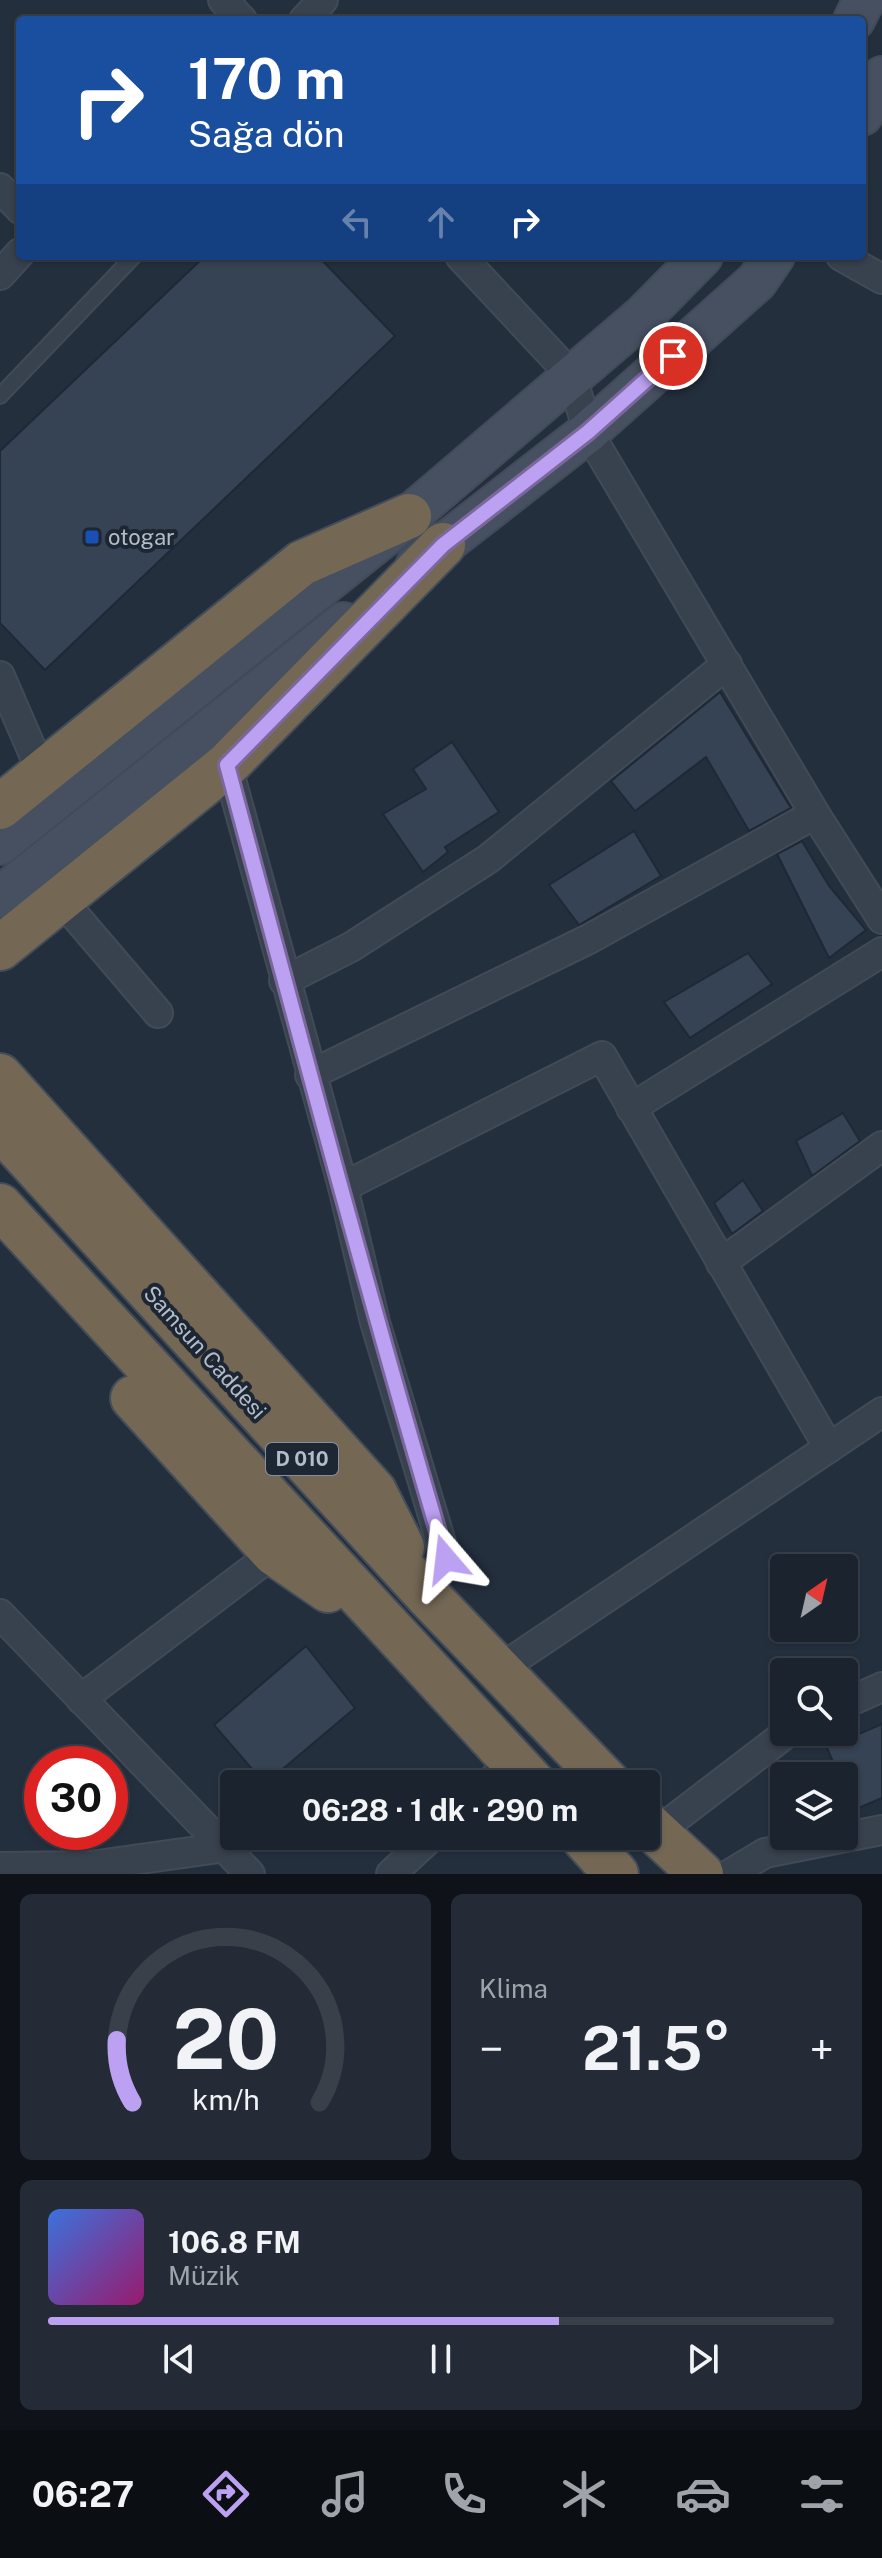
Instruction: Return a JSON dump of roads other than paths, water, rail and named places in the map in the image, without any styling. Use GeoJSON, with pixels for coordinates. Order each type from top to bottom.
{"type":"FeatureCollection","features":[{"type":"Feature","properties":{"kind":"highway"},"geometry":{"type":"LineString","coordinates":[[0,807],[302,563],[409,516]]}},
{"type":"Feature","properties":{"kind":"highway"},"geometry":{"type":"LineString","coordinates":[[0,948],[59,897],[227,765],[443,545]]}},
{"type":"Feature","properties":{"kind":"highway"},"geometry":{"type":"LineString","coordinates":[[0,1076],[374,1491],[427,1595]]}},
{"type":"Feature","properties":{"kind":"highway","name":"Samsun Caddesi"},"geometry":{"type":"LineString","coordinates":[[0,1128],[427,1595],[596,1770]]}},
{"type":"Feature","properties":{"kind":"highway","name":"D 010"},"geometry":{"type":"LineString","coordinates":[[0,1206],[397,1638],[507,1770]]}},
{"type":"Feature","properties":{"kind":"highway"},"geometry":{"type":"LineString","coordinates":[[0,1251],[274,1553],[397,1638]]}},
{"type":"Feature","properties":{"kind":"highway"},"geometry":{"type":"LineString","coordinates":[[660,1836],[701,1874]]}},
{"type":"Feature","properties":{"kind":"highway"},"geometry":{"type":"LineString","coordinates":[[595,1850],[616,1874]]}},
{"type":"Feature","properties":{"kind":"main road"},"geometry":{"type":"LineString","coordinates":[[866,107],[882,77]]}},
{"type":"Feature","properties":{"kind":"main road"},"geometry":{"type":"LineString","coordinates":[[0,844],[409,516],[644,315],[698,260]]}},
{"type":"Feature","properties":{"kind":"main road"},"geometry":{"type":"LineString","coordinates":[[0,897],[588,432],[757,281],[771,260]]}},
{"type":"Feature","properties":{"kind":"street"},"geometry":{"type":"LineString","coordinates":[[308,16],[323,0]]}},
{"type":"Feature","properties":{"kind":"street"},"geometry":{"type":"LineString","coordinates":[[0,188],[16,205]]}},
{"type":"Feature","properties":{"kind":"street"},"geometry":{"type":"LineString","coordinates":[[0,275],[16,257]]}},
{"type":"Feature","properties":{"kind":"street"},"geometry":{"type":"LineString","coordinates":[[464,260],[572,376],[588,432],[815,814],[882,919]]}},
{"type":"Feature","properties":{"kind":"street"},"geometry":{"type":"LineString","coordinates":[[848,260],[882,279]]}},
{"type":"Feature","properties":{"kind":"street"},"geometry":{"type":"LineString","coordinates":[[284,981],[351,947],[488,859],[727,664]]}},
{"type":"Feature","properties":{"kind":"street"},"geometry":{"type":"LineString","coordinates":[[0,676],[42,773]]}},
{"type":"Feature","properties":{"kind":"street"},"geometry":{"type":"LineString","coordinates":[[227,765],[343,1187],[375,1322],[446,1559],[427,1595]]}},
{"type":"Feature","properties":{"kind":"street"},"geometry":{"type":"LineString","coordinates":[[310,1075],[589,939],[815,814]]}},
{"type":"Feature","properties":{"kind":"street"},"geometry":{"type":"LineString","coordinates":[[59,897],[158,1013]]}},
{"type":"Feature","properties":{"kind":"street"},"geometry":{"type":"LineString","coordinates":[[631,1108],[882,952]]}},
{"type":"Feature","properties":{"kind":"street"},"geometry":{"type":"LineString","coordinates":[[343,1187],[602,1056],[829,1448]]}},
{"type":"Feature","properties":{"kind":"street"},"geometry":{"type":"LineString","coordinates":[[721,1263],[882,1146]]}},
{"type":"Feature","properties":{"kind":"street"},"geometry":{"type":"LineString","coordinates":[[500,1669],[882,1412]]}},
{"type":"Feature","properties":{"kind":"street"},"geometry":{"type":"LineString","coordinates":[[81,1699],[274,1553]]}},
{"type":"Feature","properties":{"kind":"street"},"geometry":{"type":"LineString","coordinates":[[0,1614],[220,1841]]}},
{"type":"Feature","properties":{"kind":"street"},"geometry":{"type":"LineString","coordinates":[[858,1698],[882,1687]]}},
{"type":"Feature","properties":{"kind":"street"},"geometry":{"type":"LineString","coordinates":[[660,1822],[770,1745]]}},
{"type":"Feature","properties":{"kind":"street"},"geometry":{"type":"LineString","coordinates":[[730,1874],[765,1853],[882,1830]]}},
{"type":"Feature","properties":{"kind":"street"},"geometry":{"type":"LineString","coordinates":[[0,1867],[90,1866],[220,1848]]}},
{"type":"Feature","properties":{"kind":"street"},"geometry":{"type":"LineString","coordinates":[[229,1850],[250,1874]]}},
{"type":"Feature","properties":{"kind":"street"},"geometry":{"type":"LineString","coordinates":[[391,1874],[417,1850]]}},
{"type":"Feature","properties":{"kind":"lane"},"geometry":{"type":"LineString","coordinates":[[0,396],[130,260]]}},
{"type":"Feature","properties":{"kind":"place","name":"otogar"},"geometry":{"type":"Point","coordinates":[92,537]}}]}
